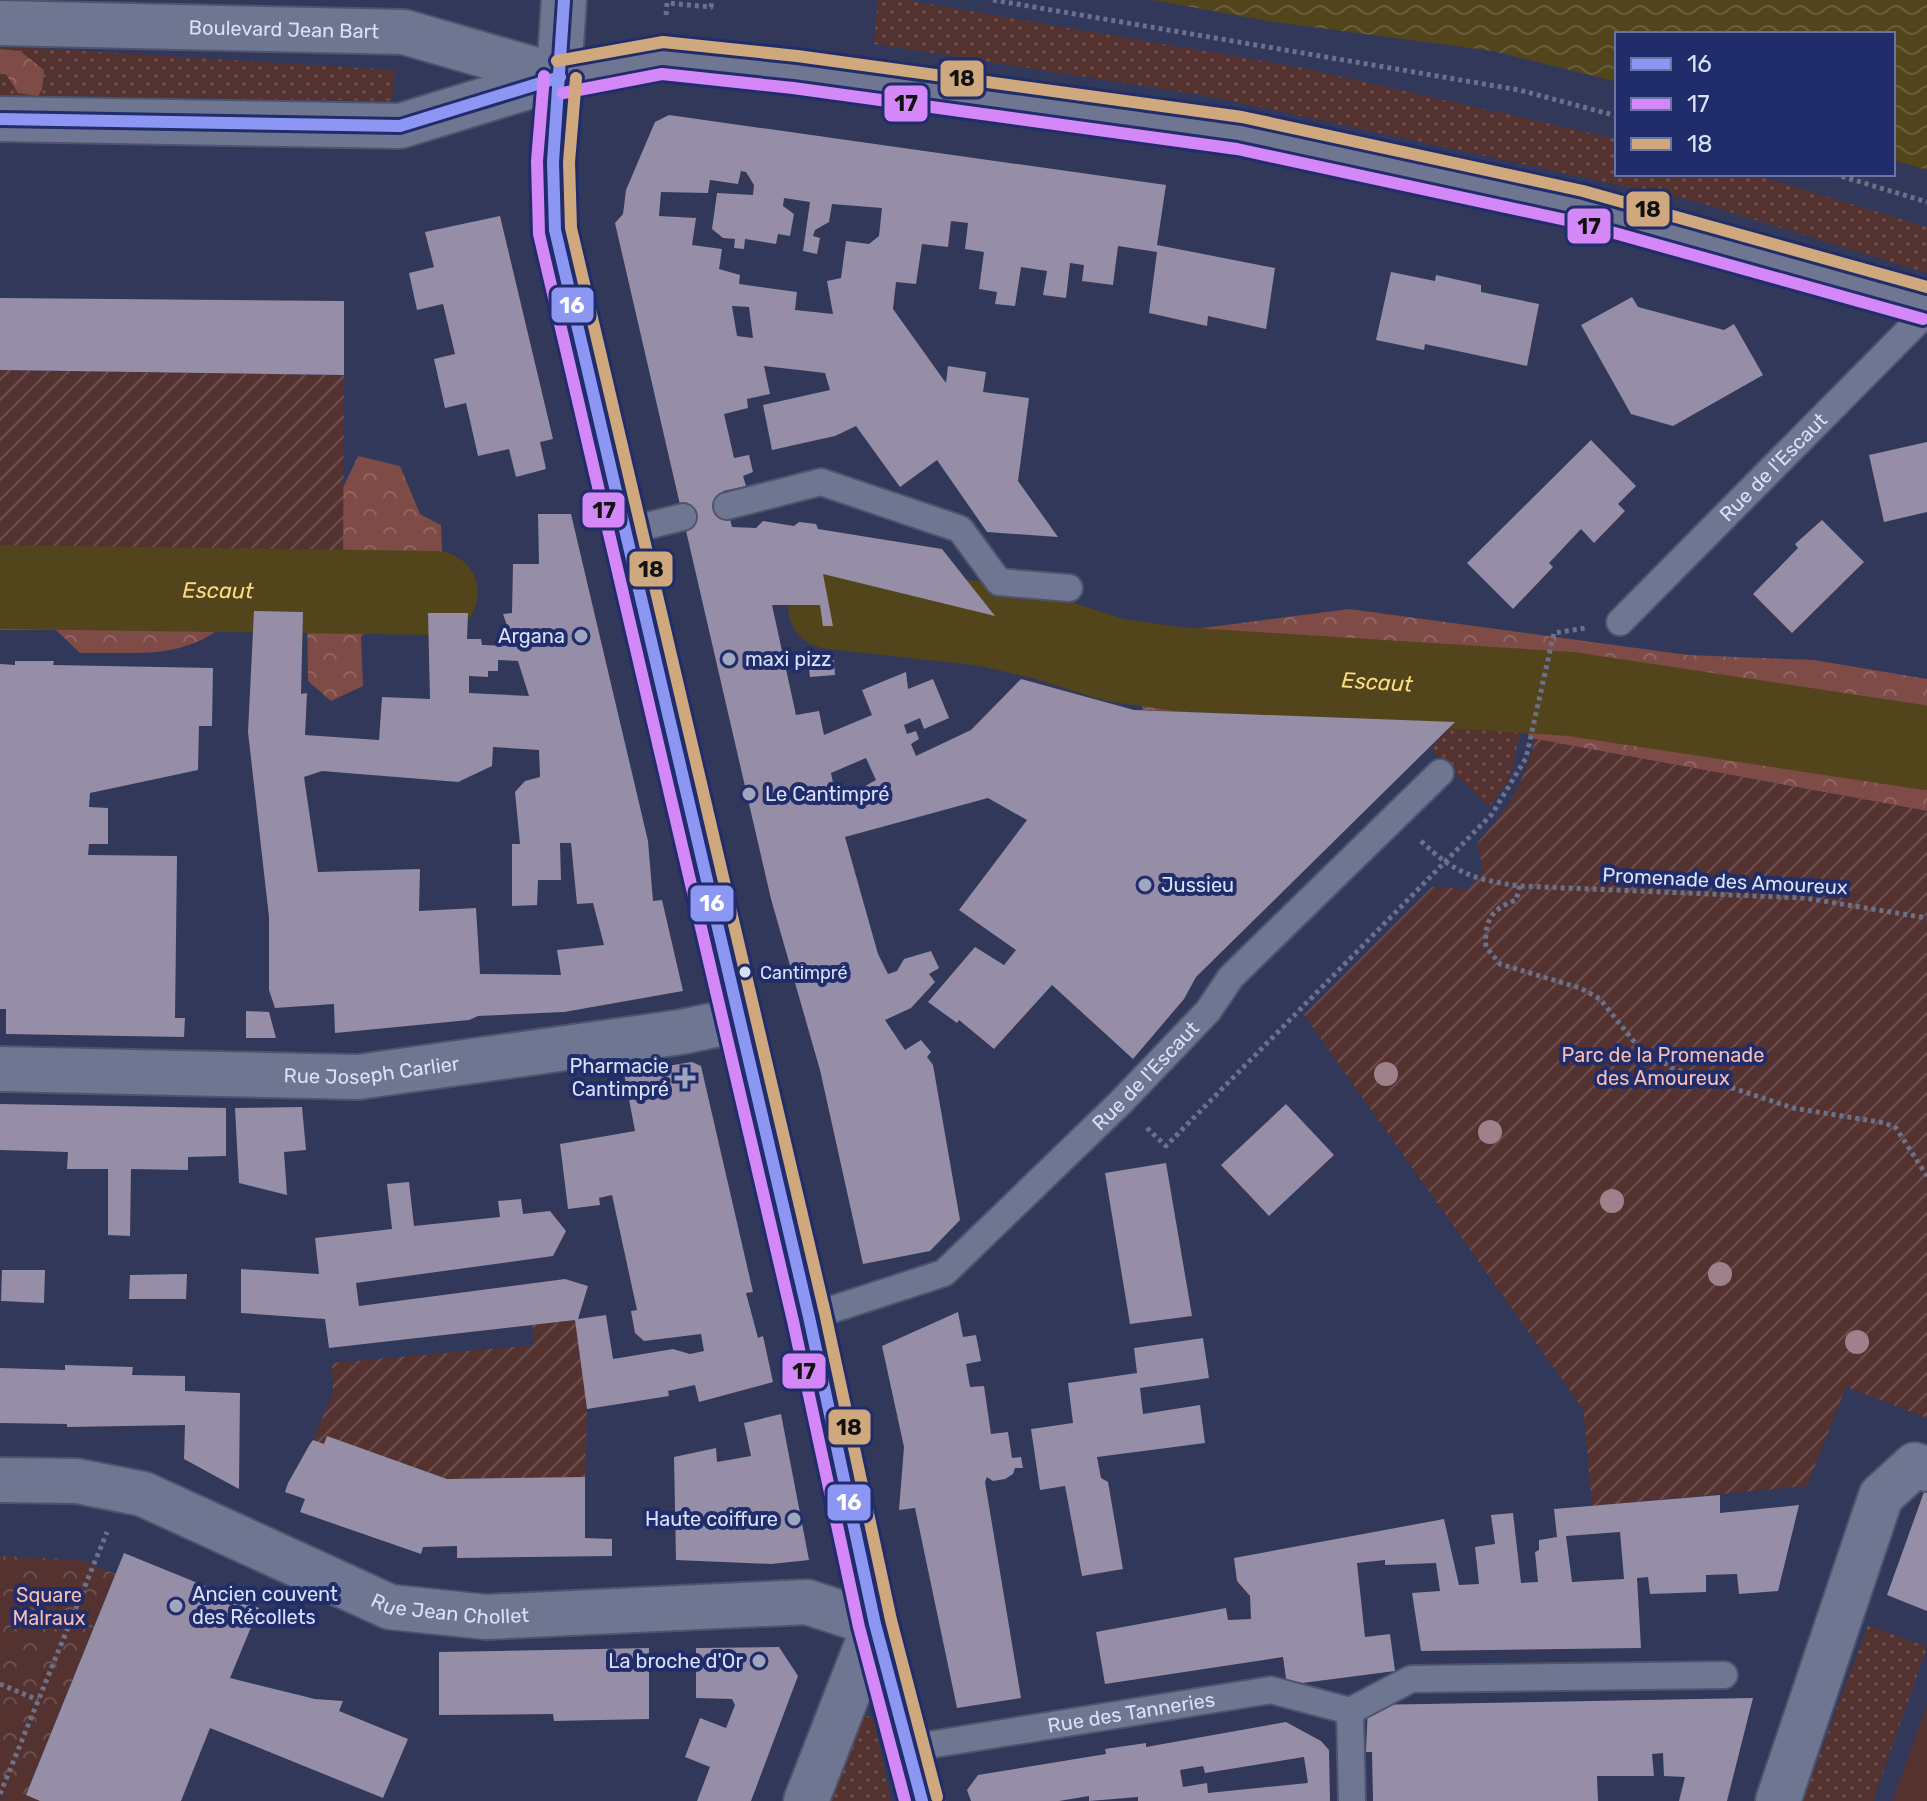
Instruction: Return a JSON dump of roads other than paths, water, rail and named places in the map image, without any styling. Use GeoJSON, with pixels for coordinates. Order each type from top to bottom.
{"type":"FeatureCollection","features":[{"type":"Feature","properties":{"kind":"street"},"geometry":{"type":"LineString","coordinates":[[564,0],[553,162],[555,230],[623,532],[809,1317],[875,1624],[922,1801]]}},
{"type":"Feature","properties":{"kind":"street","name":"Boulevard Jean Bart"},"geometry":{"type":"LineString","coordinates":[[0,23],[404,32],[560,77]]}},
{"type":"Feature","properties":{"kind":"street","name":"Boulevard Jean Bart"},"geometry":{"type":"LineString","coordinates":[[0,119],[400,126],[560,77],[661,58],[795,72],[1240,133],[1579,206],[1927,304]]}},
{"type":"Feature","properties":{"kind":"street","name":"Rue Joseph Carlier"},"geometry":{"type":"LineString","coordinates":[[0,1069],[358,1077],[681,1032],[739,1020]]}},
{"type":"Feature","properties":{"kind":"street"},"geometry":{"type":"LineString","coordinates":[[1778,1801],[1881,1496],[1915,1465],[1927,1469]]}},
{"type":"Feature","properties":{"kind":"street","name":"Rue Jean Chollet"},"geometry":{"type":"LineString","coordinates":[[0,1480],[77,1481],[143,1494],[390,1607],[486,1617],[807,1602],[875,1624]]}},
{"type":"Feature","properties":{"kind":"street"},"geometry":{"type":"LineString","coordinates":[[806,1801],[875,1624]]}},
{"type":"Feature","properties":{"kind":"lane","name":"Rue de l'Escaut"},"geometry":{"type":"LineString","coordinates":[[1620,622],[1927,312]]}},
{"type":"Feature","properties":{"kind":"lane"},"geometry":{"type":"LineString","coordinates":[[727,506],[821,482],[960,529],[999,582],[1069,588]]}},
{"type":"Feature","properties":{"kind":"lane"},"geometry":{"type":"LineString","coordinates":[[623,532],[683,517]]}},
{"type":"Feature","properties":{"kind":"lane","name":"Rue de l'Escaut"},"geometry":{"type":"LineString","coordinates":[[809,1317],[944,1273],[1121,1102],[1208,1011],[1231,977],[1440,773]]}},
{"type":"Feature","properties":{"kind":"lane"},"geometry":{"type":"LineString","coordinates":[[1352,1801],[1350,1711],[1411,1679],[1724,1675]]}},
{"type":"Feature","properties":{"kind":"lane","name":"Rue des Tanneries"},"geometry":{"type":"LineString","coordinates":[[910,1748],[1271,1690],[1350,1711]]}},
{"type":"Feature","properties":{"kind":"water"},"geometry":{"type":"Polygon","coordinates":[[[1153,0],[1927,0],[1927,170],[1895,161],[1895,32],[1615,32],[1615,82],[1493,51],[1274,22],[1153,0]]]}},
{"type":"Feature","properties":{"kind":"waterway","name":"Escaut"},"geometry":{"type":"LineString","coordinates":[[0,587],[436,593]]}},
{"type":"Feature","properties":{"kind":"waterway","name":"Escaut"},"geometry":{"type":"LineString","coordinates":[[830,607],[984,624],[1042,637],[1115,660],[1178,669],[1571,694],[1927,748]]}},
{"type":"Feature","properties":{"kind":"place","name":"Argana"},"geometry":{"type":"Point","coordinates":[581,636]}},
{"type":"Feature","properties":{"kind":"place","name":"maxi pizz"},"geometry":{"type":"Point","coordinates":[729,659]}},
{"type":"Feature","properties":{"kind":"place","name":"Le Cantimpré"},"geometry":{"type":"Point","coordinates":[749,794]}},
{"type":"Feature","properties":{"kind":"place","name":"Jussieu"},"geometry":{"type":"Point","coordinates":[1145,885]}},
{"type":"Feature","properties":{"kind":"place","name":"Cantimpré"},"geometry":{"type":"Point","coordinates":[745,972]}},
{"type":"Feature","properties":{"kind":"place","name":"Pharmacie Cantimpré"},"geometry":{"type":"Point","coordinates":[685,1078]}},
{"type":"Feature","properties":{"kind":"place","name":"Haute coiffure"},"geometry":{"type":"Point","coordinates":[794,1519]}},
{"type":"Feature","properties":{"kind":"place","name":"Ancien couvent des Récollets"},"geometry":{"type":"Point","coordinates":[176,1606]}},
{"type":"Feature","properties":{"kind":"place","name":"La broche d'Or"},"geometry":{"type":"Point","coordinates":[759,1661]}},
{"type":"Feature","properties":{"kind":"park label","name":"Parc de la Promenade des Amoureux"},"geometry":{"type":"Point","coordinates":[1663,1066]}},
{"type":"Feature","properties":{"kind":"park label","name":"Square Malraux"},"geometry":{"type":"Point","coordinates":[49,1606]}}]}
